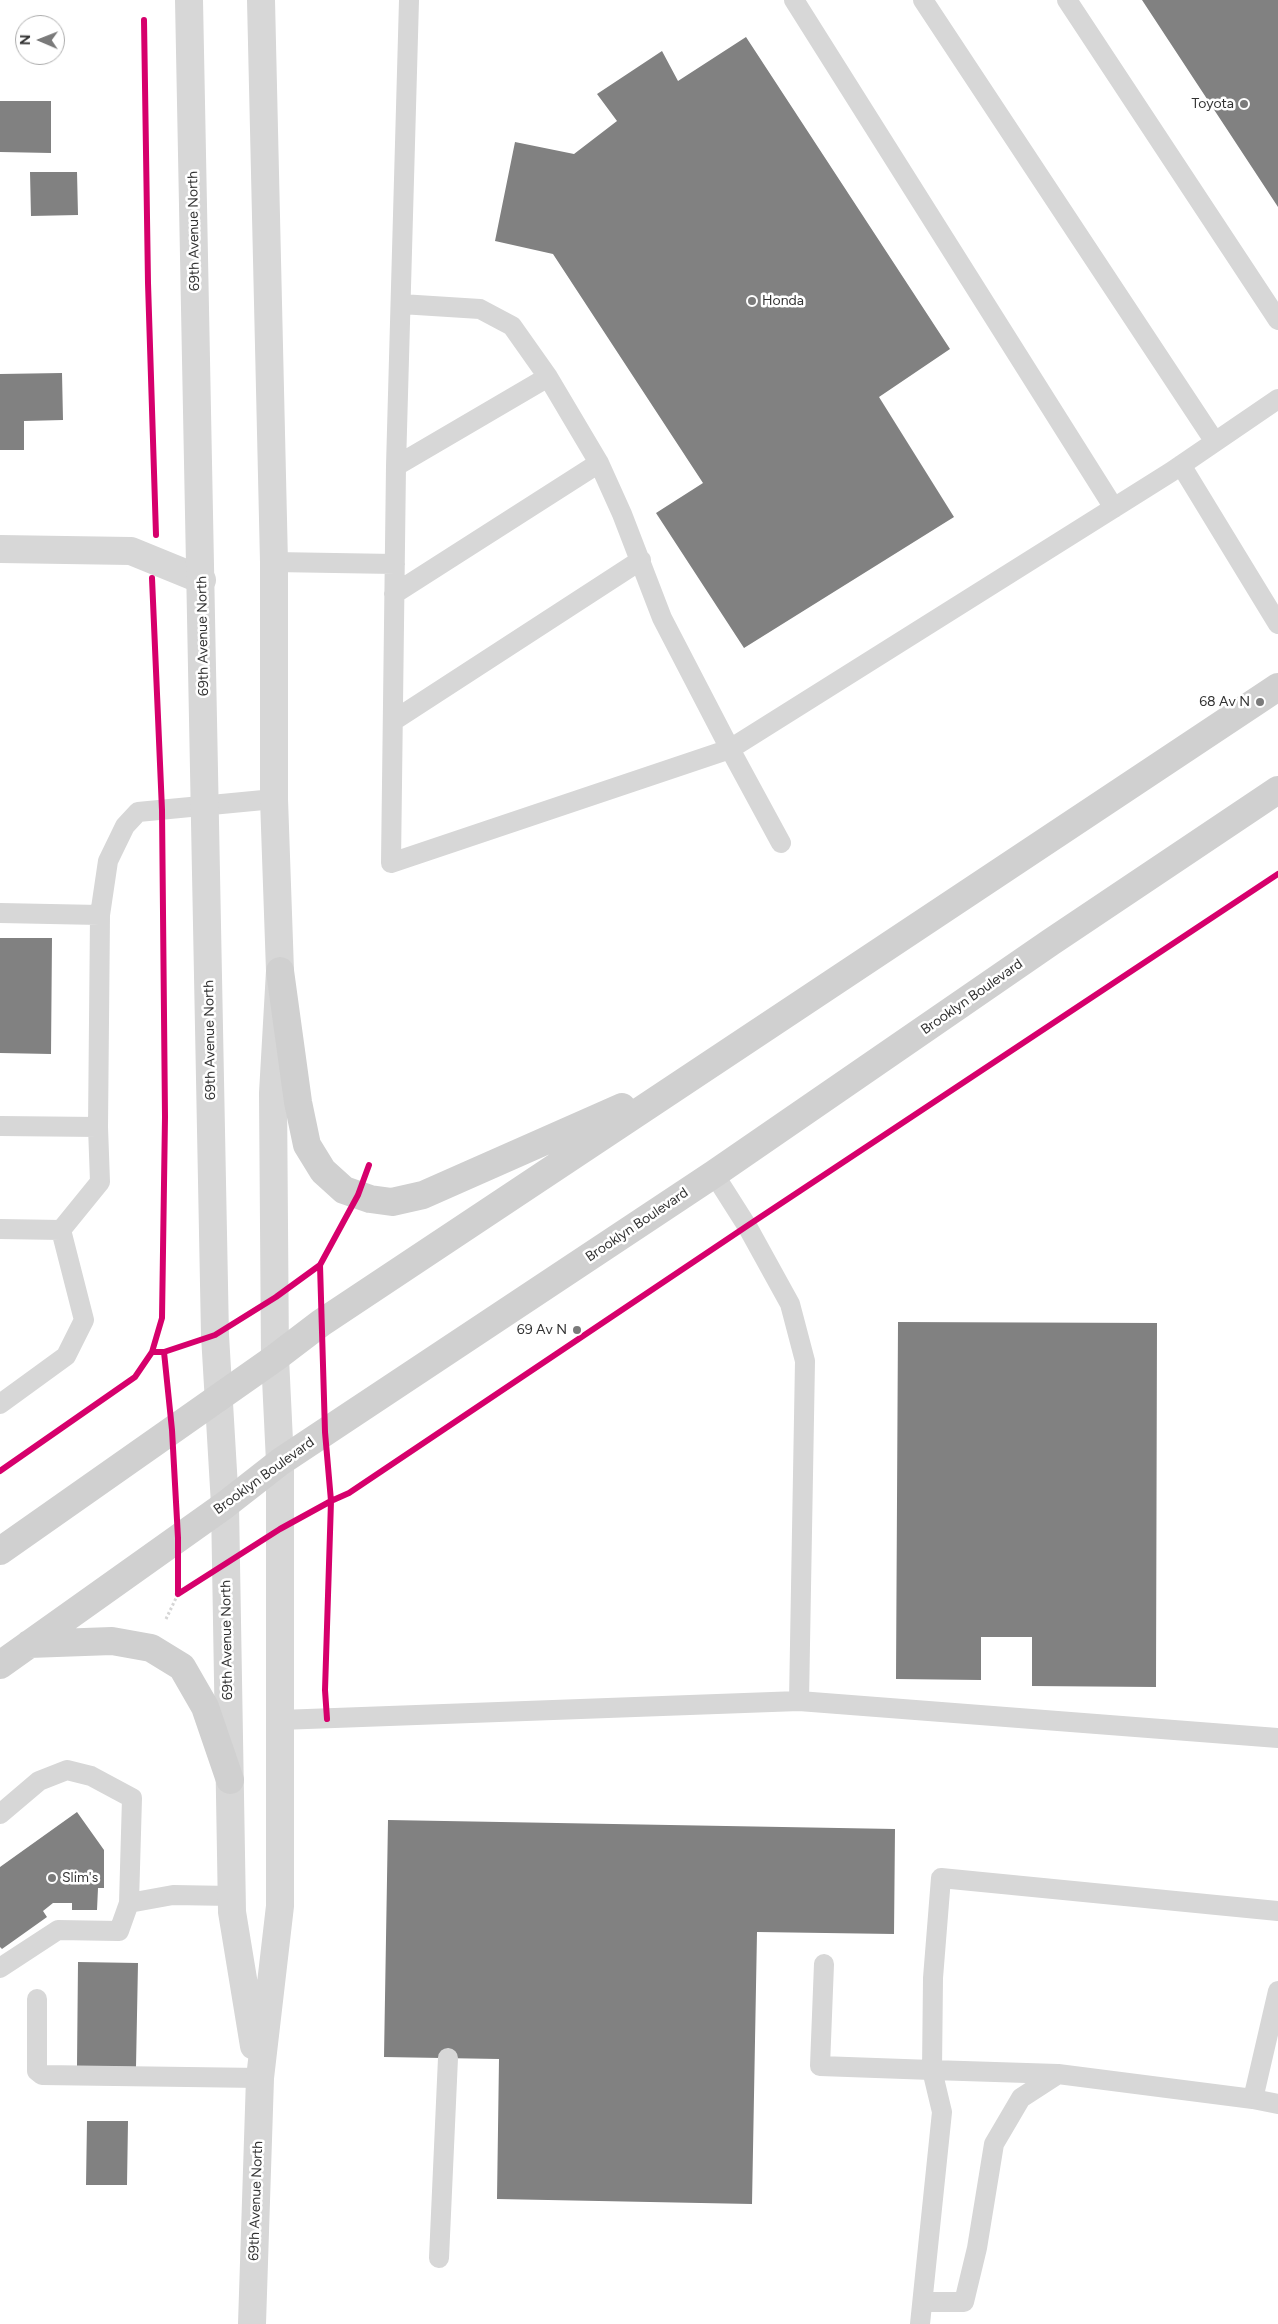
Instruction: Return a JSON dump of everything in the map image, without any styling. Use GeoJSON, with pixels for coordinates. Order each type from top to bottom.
{"type":"FeatureCollection","features":[{"type":"Feature","properties":{"kind":"main road"},"geometry":{"type":"LineString","coordinates":[[0,1551],[217,1400],[321,1323],[1278,687]]}},
{"type":"Feature","properties":{"kind":"main road","name":"Brooklyn Boulevard"},"geometry":{"type":"LineString","coordinates":[[0,1665],[225,1505],[280,1462],[714,1174],[1058,937],[1278,790]]}},
{"type":"Feature","properties":{"kind":"main road"},"geometry":{"type":"LineString","coordinates":[[280,971],[298,1102],[307,1145],[323,1171],[344,1190],[370,1200],[392,1202],[422,1195],[687,1078]]}},
{"type":"Feature","properties":{"kind":"main road"},"geometry":{"type":"LineString","coordinates":[[29,1644],[112,1641],[151,1648],[182,1667],[205,1707],[230,1780]]}},
{"type":"Feature","properties":{"kind":"street","name":"69th Avenue North"},"geometry":{"type":"LineString","coordinates":[[190,0],[217,1400],[225,1505],[232,1912],[260,2078]]}},
{"type":"Feature","properties":{"kind":"street","name":"69th Avenue North"},"geometry":{"type":"LineString","coordinates":[[252,2324],[260,2078],[280,1906],[280,1462],[275,1358],[273,1093],[280,971],[274,799],[274,562],[261,0]]}},
{"type":"Feature","properties":{"kind":"street"},"geometry":{"type":"LineString","coordinates":[[0,549],[131,551],[202,580]]}},
{"type":"Feature","properties":{"kind":"lane"},"geometry":{"type":"LineString","coordinates":[[409,0],[396,466],[391,863],[730,749],[1182,466],[1278,399]]}},
{"type":"Feature","properties":{"kind":"lane"},"geometry":{"type":"LineString","coordinates":[[794,0],[1114,508]]}},
{"type":"Feature","properties":{"kind":"lane"},"geometry":{"type":"LineString","coordinates":[[923,0],[1216,442]]}},
{"type":"Feature","properties":{"kind":"lane"},"geometry":{"type":"LineString","coordinates":[[1067,0],[1278,320]]}},
{"type":"Feature","properties":{"kind":"lane"},"geometry":{"type":"LineString","coordinates":[[401,304],[480,309],[512,326],[548,377],[599,464],[641,560],[662,618],[781,842]]}},
{"type":"Feature","properties":{"kind":"lane"},"geometry":{"type":"LineString","coordinates":[[396,466],[548,377]]}},
{"type":"Feature","properties":{"kind":"lane"},"geometry":{"type":"LineString","coordinates":[[394,594],[599,464]]}},
{"type":"Feature","properties":{"kind":"lane"},"geometry":{"type":"LineString","coordinates":[[1182,466],[1278,624]]}},
{"type":"Feature","properties":{"kind":"lane"},"geometry":{"type":"LineString","coordinates":[[393,721],[641,560]]}},
{"type":"Feature","properties":{"kind":"lane"},"geometry":{"type":"LineString","coordinates":[[274,562],[395,564]]}},
{"type":"Feature","properties":{"kind":"lane"},"geometry":{"type":"LineString","coordinates":[[61,1230],[100,1182],[98,1127],[100,915],[108,861],[125,826],[138,812],[274,799]]}},
{"type":"Feature","properties":{"kind":"lane"},"geometry":{"type":"LineString","coordinates":[[0,913],[100,915]]}},
{"type":"Feature","properties":{"kind":"lane"},"geometry":{"type":"LineString","coordinates":[[0,1126],[98,1127]]}},
{"type":"Feature","properties":{"kind":"lane"},"geometry":{"type":"LineString","coordinates":[[714,1174],[747,1226],[790,1304],[805,1361],[799,1701]]}},
{"type":"Feature","properties":{"kind":"lane"},"geometry":{"type":"LineString","coordinates":[[0,1229],[61,1230]]}},
{"type":"Feature","properties":{"kind":"lane"},"geometry":{"type":"LineString","coordinates":[[0,1404],[66,1356],[84,1320],[61,1230]]}},
{"type":"Feature","properties":{"kind":"lane"},"geometry":{"type":"LineString","coordinates":[[280,1720],[799,1701],[1278,1738]]}},
{"type":"Feature","properties":{"kind":"lane"},"geometry":{"type":"LineString","coordinates":[[0,1814],[40,1781],[67,1770],[91,1776],[132,1798],[129,1903],[119,1931],[58,1930],[0,1968]]}},
{"type":"Feature","properties":{"kind":"lane"},"geometry":{"type":"LineString","coordinates":[[920,2324],[924,2302],[942,2112],[932,2070],[933,1978],[941,1878],[1278,1911]]}},
{"type":"Feature","properties":{"kind":"lane"},"geometry":{"type":"LineString","coordinates":[[129,1903],[172,1895],[232,1896]]}},
{"type":"Feature","properties":{"kind":"lane"},"geometry":{"type":"LineString","coordinates":[[824,1964],[820,2066],[1058,2074],[1278,2104]]}},
{"type":"Feature","properties":{"kind":"lane"},"geometry":{"type":"LineString","coordinates":[[1252,2099],[1278,1991]]}},
{"type":"Feature","properties":{"kind":"lane"},"geometry":{"type":"LineString","coordinates":[[37,1999],[37,2071],[42,2075],[260,2078]]}},
{"type":"Feature","properties":{"kind":"lane"},"geometry":{"type":"LineString","coordinates":[[439,2258],[448,2058]]}},
{"type":"Feature","properties":{"kind":"lane"},"geometry":{"type":"LineString","coordinates":[[924,2302],[964,2302],[977,2248],[994,2144],[1021,2098],[1058,2074]]}},
{"type":"Feature","properties":{"kind":"path"},"geometry":{"type":"LineString","coordinates":[[164,1621],[178,1594],[178,1538]]}},
{"type":"Feature","properties":{"kind":"path"},"geometry":{"type":"LineString","coordinates":[[178,1594],[226,1563]]}},
{"type":"Feature","properties":{"kind":"building","name":"Toyota"},"geometry":{"type":"Polygon","coordinates":[[[1142,0],[1278,0],[1278,207],[1142,0]]]}},
{"type":"Feature","properties":{"kind":"building","name":"Honda"},"geometry":{"type":"Polygon","coordinates":[[[746,37],[950,349],[879,397],[954,517],[744,648],[656,513],[703,483],[553,254],[495,241],[515,142],[574,154],[617,121],[597,94],[662,51],[678,81],[746,37]]]}},
{"type":"Feature","properties":{"kind":"building"},"geometry":{"type":"Polygon","coordinates":[[[0,101],[51,101],[51,153],[0,152],[0,101]]]}},
{"type":"Feature","properties":{"kind":"building"},"geometry":{"type":"Polygon","coordinates":[[[30,172],[77,172],[78,215],[31,216],[30,172]]]}},
{"type":"Feature","properties":{"kind":"building"},"geometry":{"type":"Polygon","coordinates":[[[62,373],[63,420],[24,421],[24,450],[0,450],[0,374],[62,373]]]}},
{"type":"Feature","properties":{"kind":"building"},"geometry":{"type":"Polygon","coordinates":[[[0,938],[52,938],[51,1054],[0,1053],[0,938]]]}},
{"type":"Feature","properties":{"kind":"building"},"geometry":{"type":"Polygon","coordinates":[[[898,1322],[1157,1323],[1156,1687],[1032,1686],[1032,1637],[981,1637],[981,1680],[896,1679],[898,1322]]]}},
{"type":"Feature","properties":{"kind":"building","name":"Slim's"},"geometry":{"type":"Polygon","coordinates":[[[77,1812],[104,1850],[104,1888],[98,1888],[97,1910],[72,1910],[72,1903],[53,1903],[43,1911],[47,1917],[2,1949],[0,1947],[0,1867],[77,1812]]]}},
{"type":"Feature","properties":{"kind":"building"},"geometry":{"type":"Polygon","coordinates":[[[388,1820],[895,1829],[894,1934],[757,1932],[752,2204],[497,2199],[499,2059],[384,2057],[388,1820]]]}},
{"type":"Feature","properties":{"kind":"building"},"geometry":{"type":"Polygon","coordinates":[[[78,1962],[138,1963],[136,2067],[77,2066],[78,1962]]]}},
{"type":"Feature","properties":{"kind":"building"},"geometry":{"type":"Polygon","coordinates":[[[87,2121],[128,2121],[127,2185],[86,2185],[87,2121]]]}},
{"type":"Feature","properties":{"kind":"cycle path"},"geometry":{"type":"LineString","coordinates":[[144,20],[148,283],[156,535]]}},
{"type":"Feature","properties":{"kind":"cycle path"},"geometry":{"type":"LineString","coordinates":[[0,1471],[135,1377],[152,1352],[162,1318],[165,1117],[162,810],[152,578]]}},
{"type":"Feature","properties":{"kind":"cycle path"},"geometry":{"type":"LineString","coordinates":[[178,1594],[280,1529],[349,1493],[747,1226],[1278,874]]}},
{"type":"Feature","properties":{"kind":"cycle path"},"geometry":{"type":"LineString","coordinates":[[152,1352],[164,1352],[215,1335],[276,1297],[320,1265],[358,1195],[369,1165]]}},
{"type":"Feature","properties":{"kind":"cycle path"},"geometry":{"type":"LineString","coordinates":[[320,1265],[325,1432],[331,1501],[325,1690],[327,1719]]}},
{"type":"Feature","properties":{"kind":"cycle path"},"geometry":{"type":"LineString","coordinates":[[164,1352],[172,1430],[178,1538],[178,1594]]}},
{"type":"Feature","properties":{"kind":"place","name":"Toyota"},"geometry":{"type":"Point","coordinates":[1244,104]}},
{"type":"Feature","properties":{"kind":"place","name":"Honda"},"geometry":{"type":"Point","coordinates":[752,301]}},
{"type":"Feature","properties":{"kind":"place","name":"68 Av N"},"geometry":{"type":"Point","coordinates":[1260,702]}},
{"type":"Feature","properties":{"kind":"place","name":"69 Av N"},"geometry":{"type":"Point","coordinates":[577,1330]}},
{"type":"Feature","properties":{"kind":"place","name":"Slim's"},"geometry":{"type":"Point","coordinates":[52,1878]}}]}
